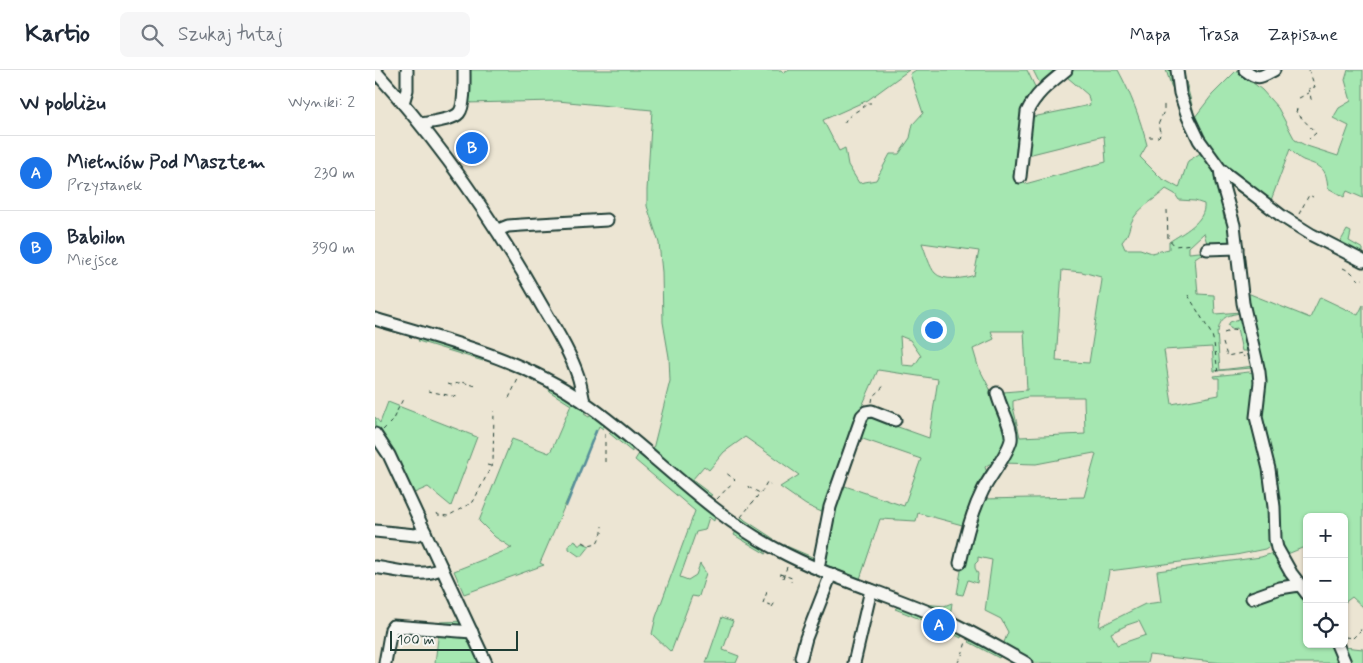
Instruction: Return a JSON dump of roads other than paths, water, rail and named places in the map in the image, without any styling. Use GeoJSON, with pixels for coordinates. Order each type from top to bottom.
{"type":"FeatureCollection","features":[{"type":"Feature","properties":{"kind":"street"},"geometry":{"type":"LineString","coordinates":[[403,103],[407,90],[407,70]]}},
{"type":"Feature","properties":{"kind":"street"},"geometry":{"type":"LineString","coordinates":[[421,124],[451,118],[459,113],[463,106],[464,70]]}},
{"type":"Feature","properties":{"kind":"street"},"geometry":{"type":"LineString","coordinates":[[1020,177],[1020,162],[1027,112],[1040,90],[1066,70]]}},
{"type":"Feature","properties":{"kind":"street"},"geometry":{"type":"LineString","coordinates":[[1177,70],[1180,93],[1188,117],[1199,140],[1220,169],[1295,224],[1363,261]]}},
{"type":"Feature","properties":{"kind":"street"},"geometry":{"type":"LineString","coordinates":[[1245,70],[1253,77],[1258,77],[1274,70]]}},
{"type":"Feature","properties":{"kind":"street"},"geometry":{"type":"LineString","coordinates":[[375,71],[421,124],[498,230],[566,349],[578,376],[584,402]]}},
{"type":"Feature","properties":{"kind":"street"},"geometry":{"type":"LineString","coordinates":[[1220,169],[1222,183],[1234,224],[1243,303],[1261,382],[1256,417],[1269,469],[1274,507],[1275,539],[1282,557],[1303,589]]}},
{"type":"Feature","properties":{"kind":"street"},"geometry":{"type":"LineString","coordinates":[[498,230],[515,226],[607,220]]}},
{"type":"Feature","properties":{"kind":"street"},"geometry":{"type":"LineString","coordinates":[[1207,248],[1237,248]]}},
{"type":"Feature","properties":{"kind":"street"},"geometry":{"type":"LineString","coordinates":[[375,319],[510,361],[549,380],[584,402],[677,479],[737,525],[775,549],[831,574],[937,616],[1025,663]]}},
{"type":"Feature","properties":{"kind":"street"},"geometry":{"type":"LineString","coordinates":[[961,563],[967,531],[975,507],[1008,449],[1011,440],[1010,430],[997,392]]}},
{"type":"Feature","properties":{"kind":"street"},"geometry":{"type":"LineString","coordinates":[[818,568],[830,507],[862,416],[866,412],[872,411],[895,420]]}},
{"type":"Feature","properties":{"kind":"street"},"geometry":{"type":"LineString","coordinates":[[379,431],[486,663]]}},
{"type":"Feature","properties":{"kind":"street"},"geometry":{"type":"LineString","coordinates":[[375,531],[415,535],[425,532]]}},
{"type":"Feature","properties":{"kind":"street"},"geometry":{"type":"LineString","coordinates":[[375,567],[423,573],[435,572],[442,568]]}},
{"type":"Feature","properties":{"kind":"street"},"geometry":{"type":"LineString","coordinates":[[801,658],[831,574]]}},
{"type":"Feature","properties":{"kind":"street"},"geometry":{"type":"LineString","coordinates":[[1252,598],[1280,588],[1303,589]]}},
{"type":"Feature","properties":{"kind":"street"},"geometry":{"type":"LineString","coordinates":[[854,663],[871,590]]}},
{"type":"Feature","properties":{"kind":"street"},"geometry":{"type":"LineString","coordinates":[[385,663],[393,626],[472,632]]}},
{"type":"Feature","properties":{"kind":"street"},"geometry":{"type":"LineString","coordinates":[[1339,648],[1345,663]]}},
{"type":"Feature","properties":{"kind":"waterway"},"geometry":{"type":"LineString","coordinates":[[566,506],[596,431]]}},
{"type":"Feature","properties":{"kind":"place","name":"Babilon"},"geometry":{"type":"Point","coordinates":[472,148]}},
{"type":"Feature","properties":{"kind":"place","name":"Mietniów Pod Masztem"},"geometry":{"type":"Point","coordinates":[939,625]}}]}
